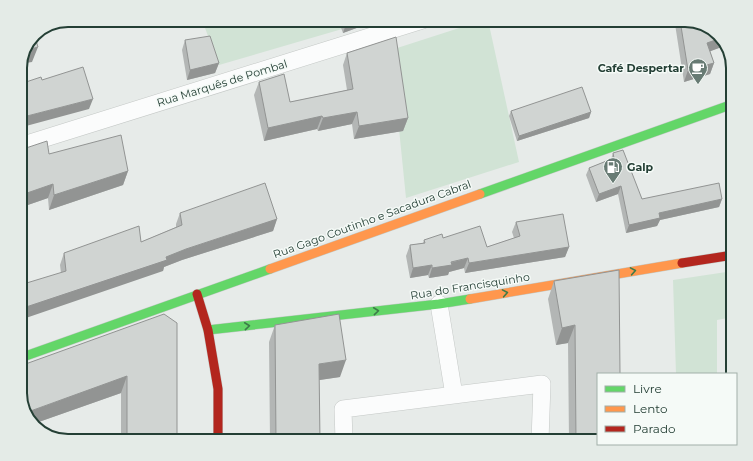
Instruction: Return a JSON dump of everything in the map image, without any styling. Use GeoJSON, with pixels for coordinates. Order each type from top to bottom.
{"type":"FeatureCollection","features":[{"type":"Feature","properties":{"kind":"street","name":"Rua Marquês de Pombal"},"geometry":{"type":"LineString","coordinates":[[27,144],[401,27]]}},
{"type":"Feature","properties":{"kind":"street","name":"Rua Gago Coutinho e Sacadura Cabral"},"geometry":{"type":"LineString","coordinates":[[27,355],[726,106]]}},
{"type":"Feature","properties":{"kind":"street","name":"Rua do Francisquinho"},"geometry":{"type":"LineString","coordinates":[[208,330],[439,304],[726,256]]}},
{"type":"Feature","properties":{"kind":"street"},"geometry":{"type":"LineString","coordinates":[[197,294],[208,330],[218,389],[218,434]]}},
{"type":"Feature","properties":{"kind":"street"},"geometry":{"type":"LineString","coordinates":[[439,304],[454,395]]}},
{"type":"Feature","properties":{"kind":"street"},"geometry":{"type":"LineString","coordinates":[[344,434],[343,409],[542,384],[540,434]]}},
{"type":"Feature","properties":{"kind":"green space"},"geometry":{"type":"Polygon","coordinates":[[[205,27],[349,27],[219,65],[205,27]]]}},
{"type":"Feature","properties":{"kind":"green space"},"geometry":{"type":"Polygon","coordinates":[[[462,27],[490,27],[519,162],[406,198],[391,50],[462,27]]]}},
{"type":"Feature","properties":{"kind":"green space"},"geometry":{"type":"Polygon","coordinates":[[[726,272],[726,318],[717,320],[717,373],[676,373],[673,280],[726,272]]]}},
{"type":"Feature","properties":{"kind":"building"},"geometry":{"type":"Polygon","coordinates":[[[681,27],[696,28],[706,32],[715,40],[707,43],[714,63],[688,70],[681,27]]]}},
{"type":"Feature","properties":{"kind":"building"},"geometry":{"type":"Polygon","coordinates":[[[210,36],[219,63],[190,70],[185,40],[210,36]]]}},
{"type":"Feature","properties":{"kind":"building"},"geometry":{"type":"Polygon","coordinates":[[[396,37],[408,118],[359,126],[357,112],[323,118],[322,116],[268,128],[259,82],[284,74],[290,102],[353,89],[347,53],[396,37]]]}},
{"type":"Feature","properties":{"kind":"building"},"geometry":{"type":"Polygon","coordinates":[[[36,42],[38,47],[32,49],[36,42]]]}},
{"type":"Feature","properties":{"kind":"building"},"geometry":{"type":"Polygon","coordinates":[[[83,67],[93,99],[27,116],[27,82],[41,77],[42,80],[83,67]]]}},
{"type":"Feature","properties":{"kind":"building"},"geometry":{"type":"Polygon","coordinates":[[[582,87],[591,112],[519,136],[511,111],[582,87]]]}},
{"type":"Feature","properties":{"kind":"building"},"geometry":{"type":"Polygon","coordinates":[[[121,135],[128,171],[54,195],[53,184],[27,193],[27,148],[47,141],[49,154],[121,135]]]}},
{"type":"Feature","properties":{"kind":"building"},"geometry":{"type":"Polygon","coordinates":[[[623,150],[642,199],[719,183],[722,199],[659,213],[660,218],[629,225],[621,186],[599,194],[589,168],[614,158],[613,153],[623,150]]]}},
{"type":"Feature","properties":{"kind":"building"},"geometry":{"type":"Polygon","coordinates":[[[265,183],[277,219],[186,249],[166,257],[167,260],[27,307],[27,283],[66,271],[64,253],[139,226],[141,242],[182,225],[180,213],[265,183]]]}},
{"type":"Feature","properties":{"kind":"building"},"geometry":{"type":"Polygon","coordinates":[[[563,214],[569,247],[469,263],[468,258],[451,262],[452,265],[432,268],[432,265],[413,268],[410,245],[425,243],[424,240],[442,234],[443,238],[480,226],[487,247],[520,236],[516,222],[563,214]]]}},
{"type":"Feature","properties":{"kind":"building"},"geometry":{"type":"Polygon","coordinates":[[[619,270],[620,373],[597,373],[597,434],[576,434],[575,325],[562,328],[554,281],[619,270]]]}},
{"type":"Feature","properties":{"kind":"building"},"geometry":{"type":"Polygon","coordinates":[[[164,314],[177,323],[177,434],[127,434],[127,376],[31,411],[27,396],[27,363],[164,314]]]}},
{"type":"Feature","properties":{"kind":"building"},"geometry":{"type":"Polygon","coordinates":[[[339,314],[346,360],[319,364],[320,434],[276,434],[275,325],[339,314]]]}},
{"type":"Feature","properties":{"kind":"traffic: fast"},"geometry":{"type":"LineString","coordinates":[[480,194],[726,106]]}},
{"type":"Feature","properties":{"kind":"traffic: fast"},"geometry":{"type":"LineString","coordinates":[[27,356],[270,269]]}},
{"type":"Feature","properties":{"kind":"traffic: fast"},"geometry":{"type":"LineString","coordinates":[[208,330],[439,304],[470,299]]}},
{"type":"Feature","properties":{"kind":"traffic: slow"},"geometry":{"type":"LineString","coordinates":[[270,269],[480,194]]}},
{"type":"Feature","properties":{"kind":"traffic: slow"},"geometry":{"type":"LineString","coordinates":[[470,299],[682,263]]}},
{"type":"Feature","properties":{"kind":"traffic: jam"},"geometry":{"type":"LineString","coordinates":[[682,263],[726,256]]}},
{"type":"Feature","properties":{"kind":"traffic: jam"},"geometry":{"type":"LineString","coordinates":[[197,294],[208,330],[218,389],[218,434]]}},
{"type":"Feature","properties":{"kind":"place","name":"Café Despertar"},"geometry":{"type":"Point","coordinates":[698,85]}},
{"type":"Feature","properties":{"kind":"place","name":"Galp"},"geometry":{"type":"Point","coordinates":[613,184]}}]}
